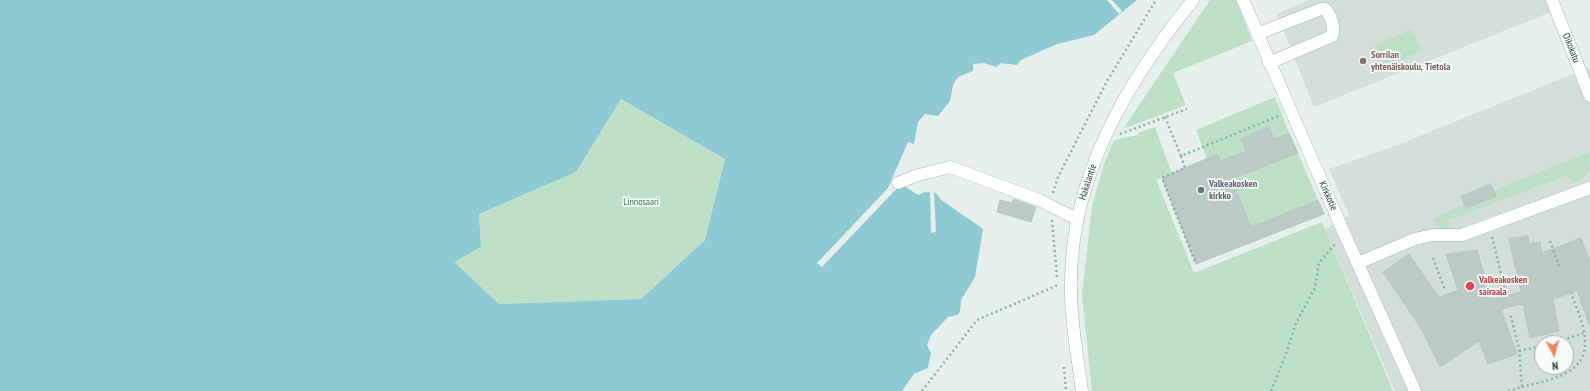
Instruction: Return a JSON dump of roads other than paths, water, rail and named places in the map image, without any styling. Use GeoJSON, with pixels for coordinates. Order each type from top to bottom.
{"type":"FeatureCollection","features":[{"type":"Feature","properties":{"kind":"street","name":"Hakalantie"},"geometry":{"type":"LineString","coordinates":[[1082,391],[1071,280],[1072,249],[1077,219],[1085,189],[1094,162],[1125,98],[1170,29],[1193,0]]}},
{"type":"Feature","properties":{"kind":"street","name":"Kirkkotie"},"geometry":{"type":"LineString","coordinates":[[1243,0],[1269,63],[1415,391]]}},
{"type":"Feature","properties":{"kind":"street","name":"Oikokatu"},"geometry":{"type":"LineString","coordinates":[[1552,0],[1590,96]]}},
{"type":"Feature","properties":{"kind":"street"},"geometry":{"type":"LineString","coordinates":[[1257,34],[1321,9],[1325,9],[1328,12],[1333,26],[1332,36],[1269,63]]}},
{"type":"Feature","properties":{"kind":"street"},"geometry":{"type":"LineString","coordinates":[[898,183],[914,176],[950,167],[1039,200],[1077,219]]}},
{"type":"Feature","properties":{"kind":"street"},"geometry":{"type":"LineString","coordinates":[[1358,263],[1415,239],[1433,235],[1462,235],[1590,188]]}},
{"type":"Feature","properties":{"kind":"water"},"geometry":{"type":"Polygon","coordinates":[[[0,0],[1137,0],[1094,35],[1057,44],[1021,60],[1017,65],[1001,63],[996,67],[984,63],[973,64],[973,71],[958,77],[953,85],[950,101],[938,116],[925,114],[918,122],[914,144],[908,142],[888,188],[891,194],[901,184],[918,195],[925,192],[936,193],[940,199],[983,229],[975,277],[961,300],[960,312],[957,315],[948,317],[931,335],[927,345],[931,353],[928,368],[914,374],[902,391],[0,391],[0,0]],[[621,99],[576,172],[479,214],[481,247],[454,262],[499,304],[641,299],[705,240],[725,159],[621,99]]]}},
{"type":"Feature","properties":{"kind":"place","name":"Sorrilan yhtenäiskoulu, Tietola"},"geometry":{"type":"Point","coordinates":[1363,61]}},
{"type":"Feature","properties":{"kind":"place","name":"Valkeakosken kirkko"},"geometry":{"type":"Point","coordinates":[1201,190]}},
{"type":"Feature","properties":{"kind":"place","name":"Valkeakosken sairaala"},"geometry":{"type":"Point","coordinates":[1470,286]}},
{"type":"Feature","properties":{"kind":"park label","name":"Linnosaari"},"geometry":{"type":"Point","coordinates":[641,202]}}]}
